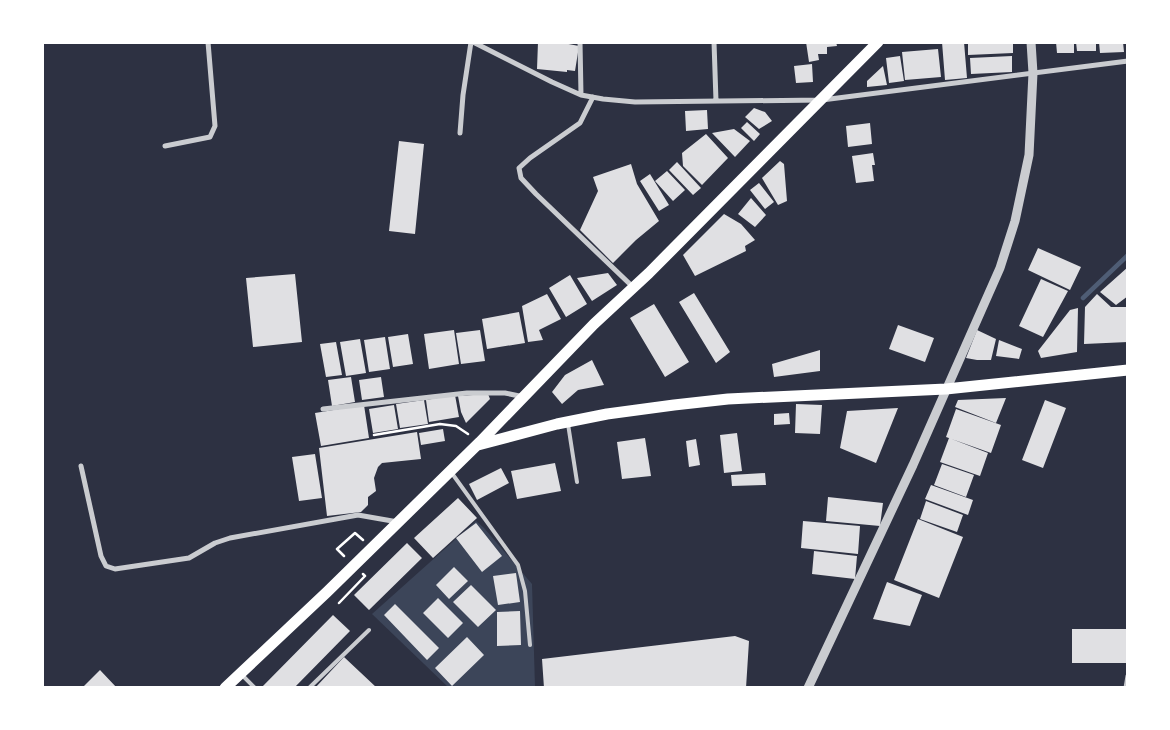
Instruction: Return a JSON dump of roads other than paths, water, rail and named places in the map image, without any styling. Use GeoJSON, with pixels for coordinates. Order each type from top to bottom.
{"type":"FeatureCollection","features":[{"type":"Feature","properties":{"kind":"main road"},"geometry":{"type":"LineString","coordinates":[[225,688],[478,444],[601,318],[634,288],[878,42]]}},
{"type":"Feature","properties":{"kind":"main road"},"geometry":{"type":"LineString","coordinates":[[478,444],[607,414],[728,399],[946,389],[1128,370]]}},
{"type":"Feature","properties":{"kind":"street"},"geometry":{"type":"LineString","coordinates":[[165,146],[210,137],[213,134],[215,118],[208,42]]}},
{"type":"Feature","properties":{"kind":"street"},"geometry":{"type":"LineString","coordinates":[[460,133],[463,95],[472,42],[581,95],[635,102],[822,100],[1128,61]]}},
{"type":"Feature","properties":{"kind":"street"},"geometry":{"type":"LineString","coordinates":[[580,42],[581,95]]}},
{"type":"Feature","properties":{"kind":"street"},"geometry":{"type":"LineString","coordinates":[[714,42],[716,101]]}},
{"type":"Feature","properties":{"kind":"street"},"geometry":{"type":"LineString","coordinates":[[808,688],[913,465],[1000,268],[1015,221],[1029,155],[1033,74],[1031,42]]}},
{"type":"Feature","properties":{"kind":"street"},"geometry":{"type":"LineString","coordinates":[[594,97],[580,123],[570,132],[530,158],[519,168],[522,178],[536,194],[634,288]]}},
{"type":"Feature","properties":{"kind":"street"},"geometry":{"type":"LineString","coordinates":[[323,408],[467,392],[505,393],[524,397]]}},
{"type":"Feature","properties":{"kind":"street"},"geometry":{"type":"LineString","coordinates":[[81,466],[101,556],[106,566],[115,570],[189,558],[215,543],[230,538],[358,515],[398,522]]}},
{"type":"Feature","properties":{"kind":"street"},"geometry":{"type":"LineString","coordinates":[[1126,688],[1128,676]]}},
{"type":"Feature","properties":{"kind":"lane"},"geometry":{"type":"LineString","coordinates":[[568,422],[577,482]]}},
{"type":"Feature","properties":{"kind":"lane"},"geometry":{"type":"LineString","coordinates":[[450,471],[518,565],[525,591],[530,645]]}},
{"type":"Feature","properties":{"kind":"lane"},"geometry":{"type":"LineString","coordinates":[[310,688],[369,630]]}},
{"type":"Feature","properties":{"kind":"lane"},"geometry":{"type":"LineString","coordinates":[[240,673],[255,688]]}},
{"type":"Feature","properties":{"kind":"waterway"},"geometry":{"type":"LineString","coordinates":[[1083,298],[1128,255]]}}]}
